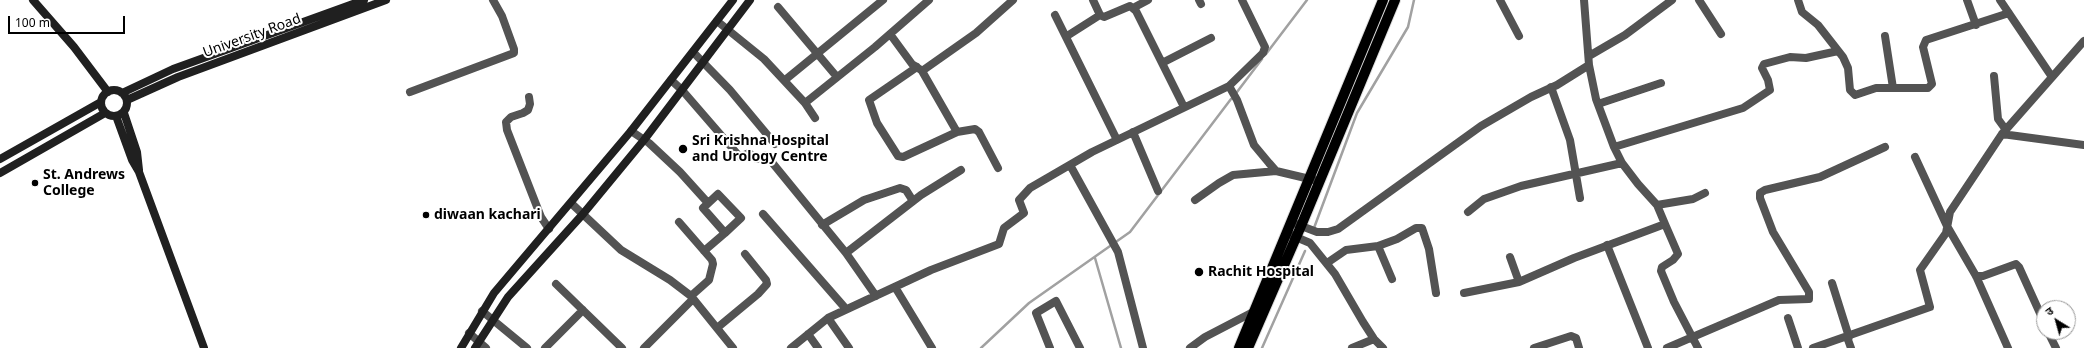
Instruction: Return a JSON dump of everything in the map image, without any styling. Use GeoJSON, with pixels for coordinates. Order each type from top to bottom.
{"type":"FeatureCollection","features":[{"type":"Feature","properties":{"kind":"main road"},"geometry":{"type":"LineString","coordinates":[[33,0],[74,47],[108,92]]}},
{"type":"Feature","properties":{"kind":"main road","name":"University Road"},"geometry":{"type":"LineString","coordinates":[[122,93],[173,69],[364,0]]}},
{"type":"Feature","properties":{"kind":"main road","name":"University Road"},"geometry":{"type":"LineString","coordinates":[[127,100],[178,78],[386,0]]}},
{"type":"Feature","properties":{"kind":"main road"},"geometry":{"type":"LineString","coordinates":[[461,348],[494,293],[572,204],[632,131],[732,0]]}},
{"type":"Feature","properties":{"kind":"main road"},"geometry":{"type":"LineString","coordinates":[[477,345],[508,297],[583,214],[644,140],[729,30],[750,0]]}},
{"type":"Feature","properties":{"kind":"main road"},"geometry":{"type":"LineString","coordinates":[[1239,348],[1259,312],[1292,235],[1301,226],[1314,179],[1383,0]]}},
{"type":"Feature","properties":{"kind":"main road"},"geometry":{"type":"LineString","coordinates":[[1292,235],[1291,223],[1314,179],[1395,0]]}},
{"type":"Feature","properties":{"kind":"main road"},"geometry":{"type":"LineString","coordinates":[[0,159],[101,102],[103,97],[108,92],[114,90],[122,93],[127,100],[126,109],[120,115]]}},
{"type":"Feature","properties":{"kind":"main road"},"geometry":{"type":"LineString","coordinates":[[101,102],[105,113]]}},
{"type":"Feature","properties":{"kind":"main road"},"geometry":{"type":"LineString","coordinates":[[0,173],[105,113],[120,115]]}},
{"type":"Feature","properties":{"kind":"main road"},"geometry":{"type":"LineString","coordinates":[[120,115],[132,160],[139,172],[204,348]]}},
{"type":"Feature","properties":{"kind":"main road"},"geometry":{"type":"LineString","coordinates":[[1248,348],[1259,312]]}},
{"type":"Feature","properties":{"kind":"street"},"geometry":{"type":"LineString","coordinates":[[410,92],[514,53],[502,16],[493,0]]}},
{"type":"Feature","properties":{"kind":"street"},"geometry":{"type":"LineString","coordinates":[[785,80],[883,0]]}},
{"type":"Feature","properties":{"kind":"street"},"geometry":{"type":"LineString","coordinates":[[804,103],[890,34],[929,0]]}},
{"type":"Feature","properties":{"kind":"street"},"geometry":{"type":"LineString","coordinates":[[998,168],[977,130],[957,132],[900,157],[877,123],[869,102],[870,98],[920,69],[976,33],[1013,0]]}},
{"type":"Feature","properties":{"kind":"street"},"geometry":{"type":"LineString","coordinates":[[1092,0],[1100,15]]}},
{"type":"Feature","properties":{"kind":"street"},"geometry":{"type":"LineString","coordinates":[[1067,36],[1100,15],[1104,17],[1130,6],[1133,8],[1148,0]]}},
{"type":"Feature","properties":{"kind":"street"},"geometry":{"type":"LineString","coordinates":[[791,348],[828,318],[846,309],[931,270],[999,244],[1004,228],[1024,213],[1019,200],[1030,188],[1117,140],[1229,86],[1263,53],[1265,47],[1242,0]]}},
{"type":"Feature","properties":{"kind":"street"},"geometry":{"type":"LineString","coordinates":[[1500,0],[1519,36]]}},
{"type":"Feature","properties":{"kind":"street"},"geometry":{"type":"LineString","coordinates":[[1584,0],[1589,65],[1598,104],[1614,147],[1622,163],[1638,184],[1657,204],[1678,254],[1674,260],[1662,267],[1661,271],[1698,348]]}},
{"type":"Feature","properties":{"kind":"street"},"geometry":{"type":"LineString","coordinates":[[1589,56],[1625,35],[1672,0]]}},
{"type":"Feature","properties":{"kind":"street"},"geometry":{"type":"LineString","coordinates":[[1699,0],[1721,34]]}},
{"type":"Feature","properties":{"kind":"street"},"geometry":{"type":"LineString","coordinates":[[1798,0],[1802,12],[1818,25],[1838,51],[1848,68],[1850,90],[1852,94],[1860,94],[1876,88],[1928,88],[1931,86],[1923,48],[1926,40],[1976,25],[2009,13]]}},
{"type":"Feature","properties":{"kind":"street"},"geometry":{"type":"LineString","coordinates":[[1967,0],[1976,25]]}},
{"type":"Feature","properties":{"kind":"street"},"geometry":{"type":"LineString","coordinates":[[2000,0],[2052,77]]}},
{"type":"Feature","properties":{"kind":"street"},"geometry":{"type":"LineString","coordinates":[[778,7],[837,77]]}},
{"type":"Feature","properties":{"kind":"street"},"geometry":{"type":"LineString","coordinates":[[1133,8],[1184,107]]}},
{"type":"Feature","properties":{"kind":"street"},"geometry":{"type":"LineString","coordinates":[[1055,15],[1067,36],[1117,140]]}},
{"type":"Feature","properties":{"kind":"street"},"geometry":{"type":"LineString","coordinates":[[717,21],[764,59],[785,80],[815,118]]}},
{"type":"Feature","properties":{"kind":"street"},"geometry":{"type":"LineString","coordinates":[[890,34],[912,64],[920,69],[957,132]]}},
{"type":"Feature","properties":{"kind":"street"},"geometry":{"type":"LineString","coordinates":[[1884,36],[1893,88]]}},
{"type":"Feature","properties":{"kind":"street"},"geometry":{"type":"LineString","coordinates":[[1162,63],[1211,38]]}},
{"type":"Feature","properties":{"kind":"street"},"geometry":{"type":"LineString","coordinates":[[1813,348],[1930,307],[1920,270],[1946,233],[1950,212],[2004,132],[2084,41]]}},
{"type":"Feature","properties":{"kind":"street"},"geometry":{"type":"LineString","coordinates":[[1614,147],[1743,108],[1770,90],[1768,80],[1762,68],[1764,64],[1790,57],[1806,58],[1838,51]]}},
{"type":"Feature","properties":{"kind":"street"},"geometry":{"type":"LineString","coordinates":[[693,52],[704,61],[775,144]]}},
{"type":"Feature","properties":{"kind":"street"},"geometry":{"type":"LineString","coordinates":[[1291,223],[1317,232],[1328,232],[1338,228],[1456,142],[1525,100],[1552,87],[1589,65]]}},
{"type":"Feature","properties":{"kind":"street"},"geometry":{"type":"LineString","coordinates":[[1994,76],[1998,118],[2004,132]]}},
{"type":"Feature","properties":{"kind":"street"},"geometry":{"type":"LineString","coordinates":[[671,80],[682,90],[740,156],[749,153],[758,159],[766,155],[846,253],[876,296]]}},
{"type":"Feature","properties":{"kind":"street"},"geometry":{"type":"LineString","coordinates":[[1598,104],[1661,83]]}},
{"type":"Feature","properties":{"kind":"street"},"geometry":{"type":"LineString","coordinates":[[1229,86],[1237,100],[1254,145],[1276,171]]}},
{"type":"Feature","properties":{"kind":"street"},"geometry":{"type":"LineString","coordinates":[[1552,87],[1570,140],[1580,198]]}},
{"type":"Feature","properties":{"kind":"street"},"geometry":{"type":"LineString","coordinates":[[530,97],[528,110],[523,114],[511,117],[506,122],[507,130],[541,218],[550,229]]}},
{"type":"Feature","properties":{"kind":"street"},"geometry":{"type":"LineString","coordinates":[[632,131],[680,172],[708,203]]}},
{"type":"Feature","properties":{"kind":"street"},"geometry":{"type":"LineString","coordinates":[[1133,132],[1158,191]]}},
{"type":"Feature","properties":{"kind":"street"},"geometry":{"type":"LineString","coordinates":[[2004,132],[2084,145]]}},
{"type":"Feature","properties":{"kind":"street"},"geometry":{"type":"LineString","coordinates":[[1667,348],[1739,319],[1779,300],[1806,300],[1810,296],[1773,232],[1760,198],[1760,192],[1820,177],[1885,147]]}},
{"type":"Feature","properties":{"kind":"street"},"geometry":{"type":"LineString","coordinates":[[1915,156],[1947,226],[1976,276],[2008,348]]}},
{"type":"Feature","properties":{"kind":"street"},"geometry":{"type":"LineString","coordinates":[[1468,212],[1484,199],[1521,186],[1622,163]]}},
{"type":"Feature","properties":{"kind":"street"},"geometry":{"type":"LineString","coordinates":[[1070,165],[1118,252],[1142,348]]}},
{"type":"Feature","properties":{"kind":"street"},"geometry":{"type":"LineString","coordinates":[[846,253],[913,201],[961,170]]}},
{"type":"Feature","properties":{"kind":"street"},"geometry":{"type":"LineString","coordinates":[[1194,200],[1233,175],[1276,171],[1314,179]]}},
{"type":"Feature","properties":{"kind":"street"},"geometry":{"type":"LineString","coordinates":[[822,225],[864,200],[900,188],[906,190],[913,201]]}},
{"type":"Feature","properties":{"kind":"street"},"geometry":{"type":"LineString","coordinates":[[1657,204],[1693,199],[1705,193]]}},
{"type":"Feature","properties":{"kind":"street"},"geometry":{"type":"LineString","coordinates":[[704,251],[741,218],[718,194],[703,208],[725,232]]}},
{"type":"Feature","properties":{"kind":"street"},"geometry":{"type":"LineString","coordinates":[[572,204],[621,250],[692,297],[733,348]]}},
{"type":"Feature","properties":{"kind":"street"},"geometry":{"type":"LineString","coordinates":[[763,214],[846,309]]}},
{"type":"Feature","properties":{"kind":"street"},"geometry":{"type":"LineString","coordinates":[[644,348],[706,283],[710,275],[713,264],[679,222]]}},
{"type":"Feature","properties":{"kind":"street"},"geometry":{"type":"LineString","coordinates":[[1464,293],[1519,282],[1607,245],[1665,224]]}},
{"type":"Feature","properties":{"kind":"street"},"geometry":{"type":"LineString","coordinates":[[1327,263],[1346,250],[1378,246],[1397,239],[1416,228],[1422,228],[1429,249],[1436,293]]}},
{"type":"Feature","properties":{"kind":"street"},"geometry":{"type":"LineString","coordinates":[[1292,235],[1310,243],[1327,263],[1374,339],[1383,348]]}},
{"type":"Feature","properties":{"kind":"street"},"geometry":{"type":"LineString","coordinates":[[1607,245],[1648,348]]}},
{"type":"Feature","properties":{"kind":"street"},"geometry":{"type":"LineString","coordinates":[[1378,246],[1392,279]]}},
{"type":"Feature","properties":{"kind":"street"},"geometry":{"type":"LineString","coordinates":[[717,328],[758,294],[767,284],[766,280],[745,254]]}},
{"type":"Feature","properties":{"kind":"street"},"geometry":{"type":"LineString","coordinates":[[1510,257],[1519,282]]}},
{"type":"Feature","properties":{"kind":"street"},"geometry":{"type":"LineString","coordinates":[[1976,276],[1983,276],[2016,264],[2020,267],[2036,304]]}},
{"type":"Feature","properties":{"kind":"street"},"geometry":{"type":"LineString","coordinates":[[1832,283],[1851,348]]}},
{"type":"Feature","properties":{"kind":"street"},"geometry":{"type":"LineString","coordinates":[[556,284],[622,348]]}},
{"type":"Feature","properties":{"kind":"street"},"geometry":{"type":"LineString","coordinates":[[895,287],[932,348]]}},
{"type":"Feature","properties":{"kind":"street"},"geometry":{"type":"LineString","coordinates":[[1050,348],[1036,313],[1056,300],[1080,348]]}},
{"type":"Feature","properties":{"kind":"street"},"geometry":{"type":"LineString","coordinates":[[545,348],[583,310]]}},
{"type":"Feature","properties":{"kind":"street"},"geometry":{"type":"LineString","coordinates":[[482,311],[527,348]]}},
{"type":"Feature","properties":{"kind":"street"},"geometry":{"type":"LineString","coordinates":[[1190,348],[1205,337],[1259,312]]}},
{"type":"Feature","properties":{"kind":"street"},"geometry":{"type":"LineString","coordinates":[[828,318],[849,348]]}},
{"type":"Feature","properties":{"kind":"street"},"geometry":{"type":"LineString","coordinates":[[1788,318],[1798,348]]}},
{"type":"Feature","properties":{"kind":"street"},"geometry":{"type":"LineString","coordinates":[[469,333],[477,345],[486,348]]}},
{"type":"Feature","properties":{"kind":"street"},"geometry":{"type":"LineString","coordinates":[[808,334],[818,348]]}},
{"type":"Feature","properties":{"kind":"street"},"geometry":{"type":"LineString","coordinates":[[1534,348],[1571,336],[1576,338],[1579,348]]}},
{"type":"Feature","properties":{"kind":"street"},"geometry":{"type":"LineString","coordinates":[[1352,348],[1374,339]]}},
{"type":"Feature","properties":{"kind":"waterway"},"geometry":{"type":"LineString","coordinates":[[1266,54],[1307,0]]}},
{"type":"Feature","properties":{"kind":"waterway"},"geometry":{"type":"LineString","coordinates":[[1314,228],[1357,113],[1408,27],[1414,0]]}},
{"type":"Feature","properties":{"kind":"waterway"},"geometry":{"type":"LineString","coordinates":[[1237,92],[1262,59]]}},
{"type":"Feature","properties":{"kind":"waterway"},"geometry":{"type":"LineString","coordinates":[[981,348],[1029,303],[1130,232],[1231,99]]}},
{"type":"Feature","properties":{"kind":"waterway"},"geometry":{"type":"LineString","coordinates":[[1262,348],[1305,251]]}},
{"type":"Feature","properties":{"kind":"waterway"},"geometry":{"type":"LineString","coordinates":[[1095,258],[1121,348]]}},
{"type":"Feature","properties":{"kind":"place","name":"Sri Krishna Hospital and Urology Centre"},"geometry":{"type":"Point","coordinates":[683,149]}},
{"type":"Feature","properties":{"kind":"place","name":"St. Andrews College"},"geometry":{"type":"Point","coordinates":[35,183]}},
{"type":"Feature","properties":{"kind":"place","name":"diwaan kachari"},"geometry":{"type":"Point","coordinates":[426,215]}},
{"type":"Feature","properties":{"kind":"place","name":"Rachit Hospital"},"geometry":{"type":"Point","coordinates":[1199,272]}}]}
